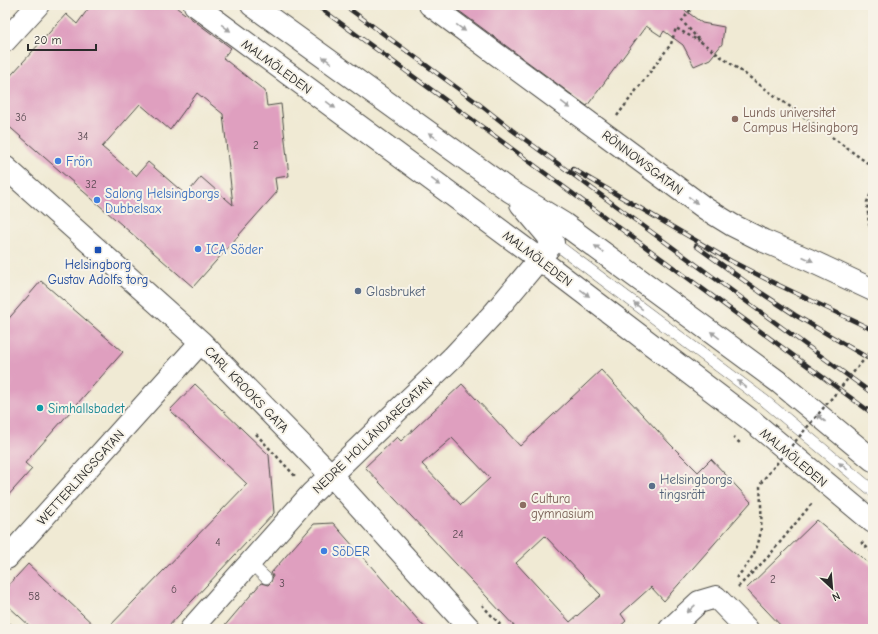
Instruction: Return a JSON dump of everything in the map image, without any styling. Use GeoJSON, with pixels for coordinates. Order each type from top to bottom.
{"type":"FeatureCollection","features":[{"type":"Feature","properties":{"kind":"street"},"geometry":{"type":"LineString","coordinates":[[5,41],[38,5]]}},
{"type":"Feature","properties":{"kind":"street","name":"MALMÖLEDEN"},"geometry":{"type":"LineString","coordinates":[[195,5],[539,259],[752,421],[873,522]]}},
{"type":"Feature","properties":{"kind":"street","name":"MALMÖLEDEN"},"geometry":{"type":"LineString","coordinates":[[252,5],[510,191],[564,224],[780,384],[873,460]]}},
{"type":"Feature","properties":{"kind":"street","name":"RÖNNOWSGATAN"},"geometry":{"type":"LineString","coordinates":[[430,5],[706,209],[732,225],[764,241],[873,290]]}},
{"type":"Feature","properties":{"kind":"street","name":"CARL KROOKS GATA"},"geometry":{"type":"LineString","coordinates":[[5,167],[201,342],[331,475],[470,629]]}},
{"type":"Feature","properties":{"kind":"street","name":"MALMÖLEDEN"},"geometry":{"type":"LineString","coordinates":[[510,191],[553,242]]}},
{"type":"Feature","properties":{"kind":"street","name":"NEDRE HOLLÄNDAREGATAN"},"geometry":{"type":"LineString","coordinates":[[191,629],[312,494],[453,357],[494,313],[553,242]]}},
{"type":"Feature","properties":{"kind":"street","name":"WETTERLINGSGATAN"},"geometry":{"type":"LineString","coordinates":[[6,558],[201,342]]}},
{"type":"Feature","properties":{"kind":"street"},"geometry":{"type":"LineString","coordinates":[[670,629],[699,602],[716,597],[747,629]]}},
{"type":"Feature","properties":{"kind":"lane"},"geometry":{"type":"LineString","coordinates":[[553,242],[765,401],[873,491]]}},
{"type":"Feature","properties":{"kind":"lane"},"geometry":{"type":"LineString","coordinates":[[250,563],[266,578]]}},
{"type":"Feature","properties":{"kind":"path"},"geometry":{"type":"LineString","coordinates":[[694,5],[682,21],[701,42]]}},
{"type":"Feature","properties":{"kind":"path"},"geometry":{"type":"LineString","coordinates":[[613,122],[671,44],[676,28],[701,42],[873,167]]}},
{"type":"Feature","properties":{"kind":"path"},"geometry":{"type":"LineString","coordinates":[[873,189],[867,202],[869,224],[873,234]]}},
{"type":"Feature","properties":{"kind":"path"},"geometry":{"type":"LineString","coordinates":[[736,578],[754,555],[758,544],[762,524],[760,486],[762,480],[873,350]]}},
{"type":"Feature","properties":{"kind":"path"},"geometry":{"type":"LineString","coordinates":[[735,584],[738,588],[768,557],[813,502]]}},
{"type":"Feature","properties":{"kind":"path"},"geometry":{"type":"LineString","coordinates":[[478,601],[504,629]]}},
{"type":"Feature","properties":{"kind":"path"},"geometry":{"type":"LineString","coordinates":[[5,620],[15,629]]}},
{"type":"Feature","properties":{"kind":"building"},"geometry":{"type":"Polygon","coordinates":[[[91,5],[173,5],[231,48],[223,58],[265,91],[267,106],[281,104],[289,176],[275,178],[277,192],[193,287],[5,123],[5,82],[66,14],[77,24],[91,5]],[[197,93],[170,130],[140,104],[102,147],[136,176],[148,162],[186,195],[201,177],[233,205],[223,114],[197,93]]]}},
{"type":"Feature","properties":{"kind":"building"},"geometry":{"type":"Polygon","coordinates":[[[451,5],[678,5],[702,23],[724,27],[722,44],[710,59],[694,66],[683,45],[664,31],[661,36],[646,26],[587,106],[451,5]]]}},
{"type":"Feature","properties":{"kind":"building","name":"Simhallsbadet"},"geometry":{"type":"Polygon","coordinates":[[[41,281],[123,352],[25,463],[32,469],[5,499],[5,323],[41,281]]]}},
{"type":"Feature","properties":{"kind":"building"},"geometry":{"type":"Polygon","coordinates":[[[601,370],[698,472],[711,459],[751,502],[664,601],[651,587],[621,614],[626,621],[617,629],[517,629],[365,467],[397,437],[401,441],[462,384],[520,446],[601,370]],[[452,438],[422,464],[461,505],[490,478],[452,438]],[[545,536],[516,563],[570,622],[601,595],[545,536]]]}},
{"type":"Feature","properties":{"kind":"building"},"geometry":{"type":"Polygon","coordinates":[[[195,384],[269,455],[274,513],[166,629],[107,629],[247,484],[170,410],[195,384]]]}},
{"type":"Feature","properties":{"kind":"building"},"geometry":{"type":"Polygon","coordinates":[[[817,520],[873,567],[873,629],[784,629],[746,589],[817,520]]]}},
{"type":"Feature","properties":{"kind":"building","name":"SöDER"},"geometry":{"type":"Polygon","coordinates":[[[333,523],[426,629],[222,629],[261,583],[268,585],[271,582],[273,576],[271,573],[314,524],[333,523]]]}},
{"type":"Feature","properties":{"kind":"building"},"geometry":{"type":"Polygon","coordinates":[[[28,564],[98,629],[33,629],[5,603],[5,589],[28,564]]]}},
{"type":"Feature","properties":{"kind":"railway"},"geometry":{"type":"LineString","coordinates":[[316,5],[873,414]]}},
{"type":"Feature","properties":{"kind":"railway"},"geometry":{"type":"LineString","coordinates":[[344,5],[873,394]]}},
{"type":"Feature","properties":{"kind":"railway"},"geometry":{"type":"LineString","coordinates":[[573,169],[731,261],[873,330]]}},
{"type":"Feature","properties":{"kind":"railway"},"geometry":{"type":"LineString","coordinates":[[696,246],[795,315],[873,361]]}},
{"type":"Feature","properties":{"kind":"place","name":"Lunds universitet Campus Helsingborg"},"geometry":{"type":"Point","coordinates":[735,119]}},
{"type":"Feature","properties":{"kind":"place","name":"Frön"},"geometry":{"type":"Point","coordinates":[58,161]}},
{"type":"Feature","properties":{"kind":"place","name":"Salong Helsingborgs Dubbelsax"},"geometry":{"type":"Point","coordinates":[97,200]}},
{"type":"Feature","properties":{"kind":"place","name":"ICA Söder"},"geometry":{"type":"Point","coordinates":[198,249]}},
{"type":"Feature","properties":{"kind":"place","name":"Helsingborg Gustav Adolfs torg"},"geometry":{"type":"Point","coordinates":[98,250]}},
{"type":"Feature","properties":{"kind":"place","name":"Glasbruket"},"geometry":{"type":"Point","coordinates":[358,291]}},
{"type":"Feature","properties":{"kind":"place","name":"Simhallsbadet"},"geometry":{"type":"Point","coordinates":[40,408]}},
{"type":"Feature","properties":{"kind":"place","name":"Helsingborgs tingsrätt"},"geometry":{"type":"Point","coordinates":[652,486]}},
{"type":"Feature","properties":{"kind":"place","name":"Cultura gymnasium"},"geometry":{"type":"Point","coordinates":[523,505]}},
{"type":"Feature","properties":{"kind":"place","name":"SöDER"},"geometry":{"type":"Point","coordinates":[324,551]}}]}
